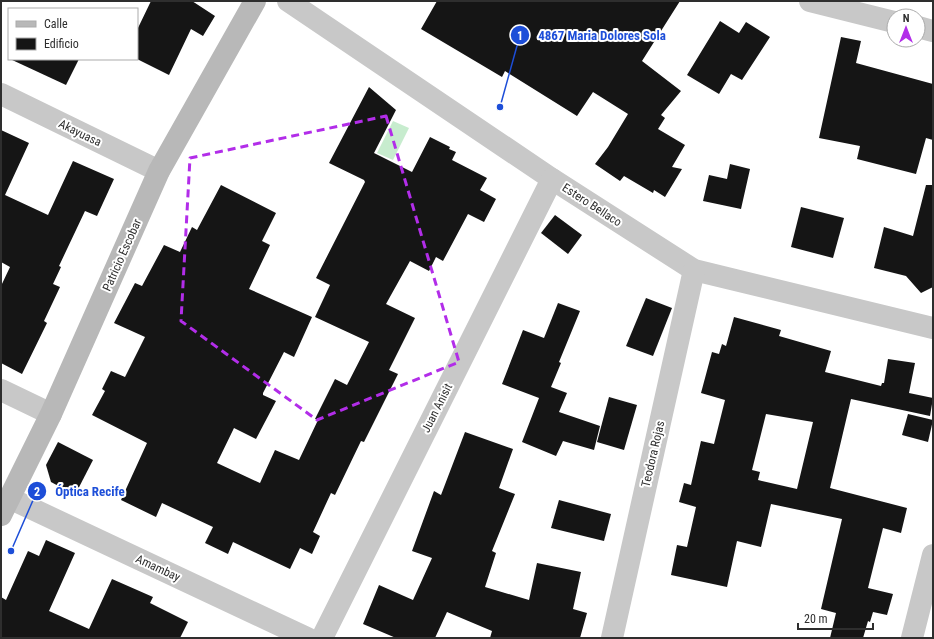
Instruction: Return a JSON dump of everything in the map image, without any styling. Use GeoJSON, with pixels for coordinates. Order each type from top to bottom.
{"type":"FeatureCollection","features":[{"type":"Feature","properties":{"kind":"street","name":"Patricio Escobar"},"geometry":{"type":"LineString","coordinates":[[5,506],[52,414],[159,172],[254,1]]}},
{"type":"Feature","properties":{"kind":"street","name":"Estero Bellaco"},"geometry":{"type":"LineString","coordinates":[[288,1],[552,178],[694,270],[933,328]]}},
{"type":"Feature","properties":{"kind":"street"},"geometry":{"type":"LineString","coordinates":[[810,1],[886,20]]}},
{"type":"Feature","properties":{"kind":"street","name":"Akayuasa"},"geometry":{"type":"LineString","coordinates":[[1,94],[159,172]]}},
{"type":"Feature","properties":{"kind":"street","name":"Juan Anisit"},"geometry":{"type":"LineString","coordinates":[[322,638],[552,178]]}},
{"type":"Feature","properties":{"kind":"street","name":"Teodora Rojas"},"geometry":{"type":"LineString","coordinates":[[612,638],[694,270]]}},
{"type":"Feature","properties":{"kind":"street"},"geometry":{"type":"LineString","coordinates":[[1,390],[52,414]]}},
{"type":"Feature","properties":{"kind":"street","name":"Amambay"},"geometry":{"type":"LineString","coordinates":[[5,506],[307,638]]}},
{"type":"Feature","properties":{"kind":"street"},"geometry":{"type":"LineString","coordinates":[[912,638],[933,555]]}},
{"type":"Feature","properties":{"kind":"highlighted area"},"geometry":{"type":"Polygon","coordinates":[[[386,116],[459,362],[317,420],[181,321],[190,158],[386,116]]]}},
{"type":"Feature","properties":{"kind":"shaded area"},"geometry":{"type":"Polygon","coordinates":[[[393,121],[409,128],[393,160],[377,153],[393,121]]]}},
{"type":"Feature","properties":{"kind":"building"},"geometry":{"type":"Polygon","coordinates":[[[151,1],[192,1],[215,16],[203,36],[191,29],[169,75],[138,60],[138,28],[151,1]]]}},
{"type":"Feature","properties":{"kind":"building"},"geometry":{"type":"Polygon","coordinates":[[[437,1],[680,1],[642,61],[681,91],[661,115],[665,118],[658,129],[685,145],[672,167],[682,169],[665,197],[654,190],[653,193],[624,176],[620,181],[595,164],[608,147],[628,114],[593,92],[577,116],[505,71],[502,77],[421,29],[437,1]]]}},
{"type":"Feature","properties":{"kind":"building"},"geometry":{"type":"Polygon","coordinates":[[[720,21],[739,33],[746,22],[770,37],[742,80],[731,74],[719,94],[687,75],[720,21]]]}},
{"type":"Feature","properties":{"kind":"building"},"geometry":{"type":"Polygon","coordinates":[[[841,37],[861,41],[856,63],[933,84],[933,140],[926,138],[916,174],[857,159],[860,146],[819,138],[841,37]]]}},
{"type":"Feature","properties":{"kind":"building"},"geometry":{"type":"Polygon","coordinates":[[[12,60],[78,60],[66,85],[12,60]]]}},
{"type":"Feature","properties":{"kind":"building"},"geometry":{"type":"Polygon","coordinates":[[[369,87],[396,110],[374,153],[412,172],[430,137],[450,147],[449,149],[456,152],[452,160],[487,178],[480,190],[496,199],[484,222],[468,214],[443,261],[436,257],[429,271],[410,261],[386,304],[415,318],[389,370],[398,374],[364,442],[361,441],[335,495],[331,493],[313,532],[320,536],[312,554],[300,548],[290,569],[233,542],[228,554],[205,543],[213,527],[162,503],[156,517],[121,500],[147,443],[92,415],[105,391],[102,389],[111,371],[125,377],[145,337],[114,323],[135,283],[142,286],[164,245],[180,252],[192,227],[197,230],[221,185],[276,213],[262,241],[270,245],[249,289],[312,317],[294,357],[284,352],[263,393],[263,395],[276,401],[256,439],[234,428],[217,463],[260,483],[275,450],[299,460],[318,420],[315,419],[335,379],[347,385],[369,342],[315,317],[330,285],[316,278],[365,182],[364,180],[329,163],[369,87]]]}},
{"type":"Feature","properties":{"kind":"building"},"geometry":{"type":"Polygon","coordinates":[[[1,130],[29,143],[5,195],[48,215],[73,161],[114,179],[97,216],[85,211],[59,266],[61,267],[53,284],[60,287],[44,321],[47,323],[22,374],[1,363],[1,286],[10,267],[1,262],[1,130]]]}},
{"type":"Feature","properties":{"kind":"building"},"geometry":{"type":"Polygon","coordinates":[[[730,164],[750,169],[741,209],[703,201],[709,175],[727,179],[730,164]]]}},
{"type":"Feature","properties":{"kind":"building"},"geometry":{"type":"Polygon","coordinates":[[[926,185],[933,185],[933,287],[921,293],[906,276],[874,268],[884,227],[913,236],[926,185]]]}},
{"type":"Feature","properties":{"kind":"building"},"geometry":{"type":"Polygon","coordinates":[[[801,207],[844,218],[833,258],[791,247],[801,207]]]}},
{"type":"Feature","properties":{"kind":"building"},"geometry":{"type":"Polygon","coordinates":[[[555,215],[582,235],[568,254],[541,233],[555,215]]]}},
{"type":"Feature","properties":{"kind":"building"},"geometry":{"type":"Polygon","coordinates":[[[646,298],[672,308],[653,356],[626,346],[646,298]]]}},
{"type":"Feature","properties":{"kind":"building"},"geometry":{"type":"Polygon","coordinates":[[[558,303],[580,311],[559,362],[561,363],[551,387],[567,393],[559,412],[600,426],[594,450],[563,441],[556,456],[522,442],[539,398],[502,384],[523,330],[544,338],[558,303]]]}},
{"type":"Feature","properties":{"kind":"building"},"geometry":{"type":"Polygon","coordinates":[[[734,317],[781,330],[779,336],[831,351],[825,372],[881,386],[882,383],[884,383],[888,359],[915,363],[909,393],[933,398],[930,416],[851,399],[830,488],[907,508],[901,533],[883,528],[868,588],[893,594],[887,615],[873,612],[870,622],[868,621],[863,638],[830,638],[836,613],[821,609],[842,519],[771,504],[761,547],[737,541],[727,587],[671,575],[677,545],[687,547],[696,507],[679,502],[684,483],[691,485],[701,441],[714,444],[725,400],[701,393],[712,352],[719,354],[722,344],[726,346],[734,317]],[[766,414],[752,470],[760,472],[758,480],[797,489],[813,422],[766,414]]]}},
{"type":"Feature","properties":{"kind":"building"},"geometry":{"type":"Polygon","coordinates":[[[609,397],[637,405],[624,450],[597,442],[609,397]]]}},
{"type":"Feature","properties":{"kind":"building"},"geometry":{"type":"Polygon","coordinates":[[[908,414],[933,420],[928,442],[902,435],[908,414]]]}},
{"type":"Feature","properties":{"kind":"building"},"geometry":{"type":"Polygon","coordinates":[[[465,432],[513,449],[499,488],[515,494],[492,551],[496,553],[485,587],[529,600],[537,563],[581,572],[573,609],[587,613],[580,638],[490,638],[492,631],[447,612],[435,638],[396,638],[363,624],[379,585],[413,600],[432,558],[412,551],[434,491],[441,495],[465,432]]]}},
{"type":"Feature","properties":{"kind":"building"},"geometry":{"type":"Polygon","coordinates":[[[58,442],[93,460],[75,495],[51,482],[46,465],[58,442]]]}},
{"type":"Feature","properties":{"kind":"building"},"geometry":{"type":"Polygon","coordinates":[[[559,500],[611,514],[604,541],[551,528],[559,500]]]}},
{"type":"Feature","properties":{"kind":"building"},"geometry":{"type":"Polygon","coordinates":[[[46,540],[75,553],[49,611],[89,629],[112,579],[153,597],[150,603],[188,622],[180,638],[1,638],[1,597],[6,600],[28,551],[39,556],[46,540]]]}},
{"type":"Feature","properties":{"kind":"place","name":"4867 Maria Dolores Sola"},"geometry":{"type":"Point","coordinates":[500,107]}},
{"type":"Feature","properties":{"kind":"place","name":"Óptica Recife"},"geometry":{"type":"Point","coordinates":[11,551]}}]}
